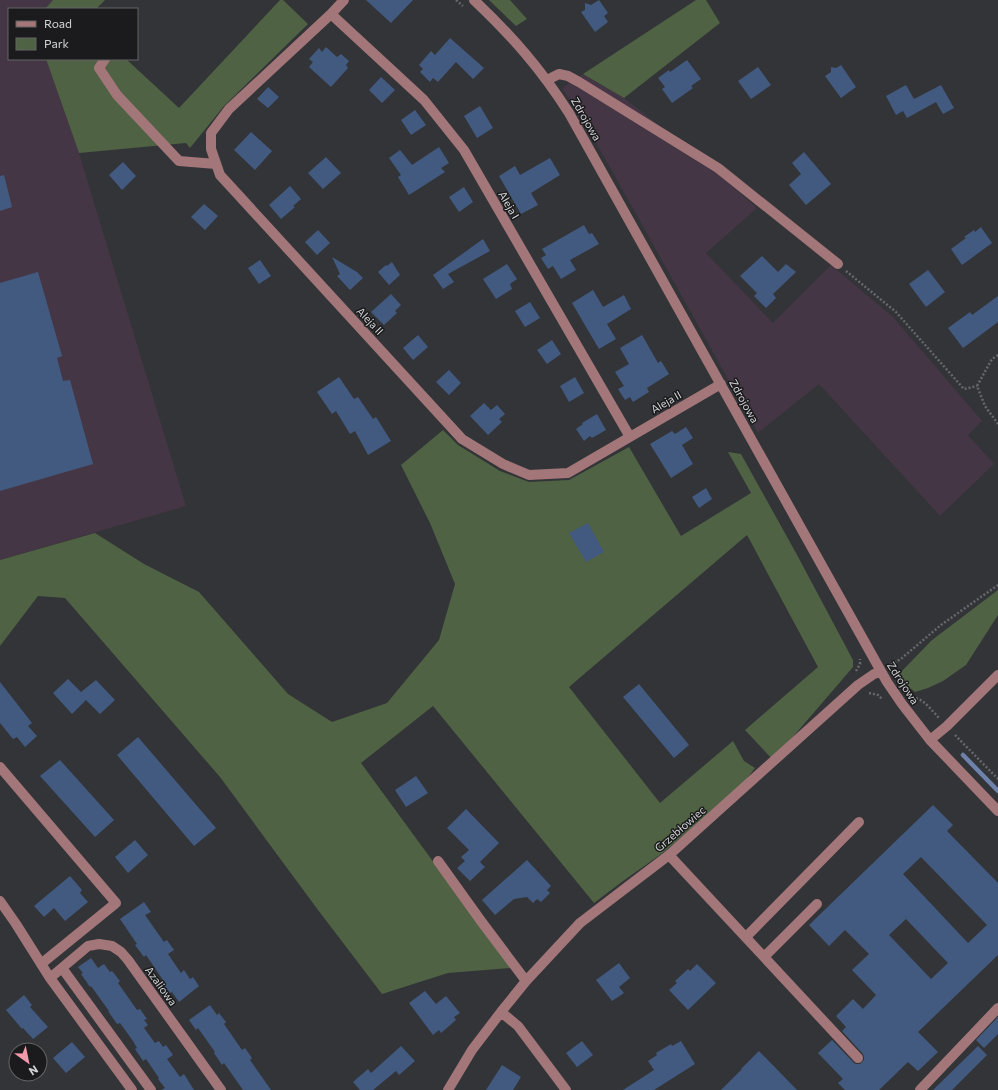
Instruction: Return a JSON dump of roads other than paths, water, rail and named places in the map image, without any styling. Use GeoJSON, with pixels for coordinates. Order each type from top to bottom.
{"type":"FeatureCollection","features":[{"type":"Feature","properties":{"kind":"street","name":"Aleja II"},"geometry":{"type":"LineString","coordinates":[[344,0],[229,109],[211,133],[210,149],[220,175],[462,439],[503,464],[529,474],[568,473],[721,384]]}},
{"type":"Feature","properties":{"kind":"street","name":"Zdrojowa"},"geometry":{"type":"LineString","coordinates":[[474,0],[520,47],[547,80],[569,113],[881,672],[902,704],[930,740],[998,811]]}},
{"type":"Feature","properties":{"kind":"street","name":"Aleja I"},"geometry":{"type":"LineString","coordinates":[[330,14],[424,100],[464,150],[630,437]]}},
{"type":"Feature","properties":{"kind":"street"},"geometry":{"type":"LineString","coordinates":[[104,60],[99,68],[117,95],[179,161],[216,164]]}},
{"type":"Feature","properties":{"kind":"street"},"geometry":{"type":"LineString","coordinates":[[547,80],[559,74],[568,76],[718,168],[838,264]]}},
{"type":"Feature","properties":{"kind":"street","name":"Grzebłowiec"},"geometry":{"type":"LineString","coordinates":[[448,1090],[472,1050],[501,1012],[526,981],[580,923],[669,855],[858,685],[874,674],[881,672]]}},
{"type":"Feature","properties":{"kind":"street"},"geometry":{"type":"LineString","coordinates":[[930,740],[947,726],[998,675]]}},
{"type":"Feature","properties":{"kind":"street"},"geometry":{"type":"LineString","coordinates":[[0,767],[116,903],[41,964]]}},
{"type":"Feature","properties":{"kind":"street"},"geometry":{"type":"LineString","coordinates":[[746,938],[859,822]]}},
{"type":"Feature","properties":{"kind":"street"},"geometry":{"type":"LineString","coordinates":[[669,855],[858,1058]]}},
{"type":"Feature","properties":{"kind":"street"},"geometry":{"type":"LineString","coordinates":[[438,861],[526,981]]}},
{"type":"Feature","properties":{"kind":"street"},"geometry":{"type":"LineString","coordinates":[[0,901],[50,978],[132,1090]]}},
{"type":"Feature","properties":{"kind":"street"},"geometry":{"type":"LineString","coordinates":[[764,957],[817,904]]}},
{"type":"Feature","properties":{"kind":"street","name":"Azaliowa"},"geometry":{"type":"LineString","coordinates":[[50,978],[88,946],[99,944],[112,946],[121,952],[128,960],[221,1090]]}},
{"type":"Feature","properties":{"kind":"street"},"geometry":{"type":"LineString","coordinates":[[62,968],[151,1090]]}},
{"type":"Feature","properties":{"kind":"street"},"geometry":{"type":"LineString","coordinates":[[920,1090],[998,1008]]}},
{"type":"Feature","properties":{"kind":"street"},"geometry":{"type":"LineString","coordinates":[[501,1012],[518,1026],[566,1090]]}},
{"type":"Feature","properties":{"kind":"waterway"},"geometry":{"type":"LineString","coordinates":[[963,755],[998,791]]}}]}
